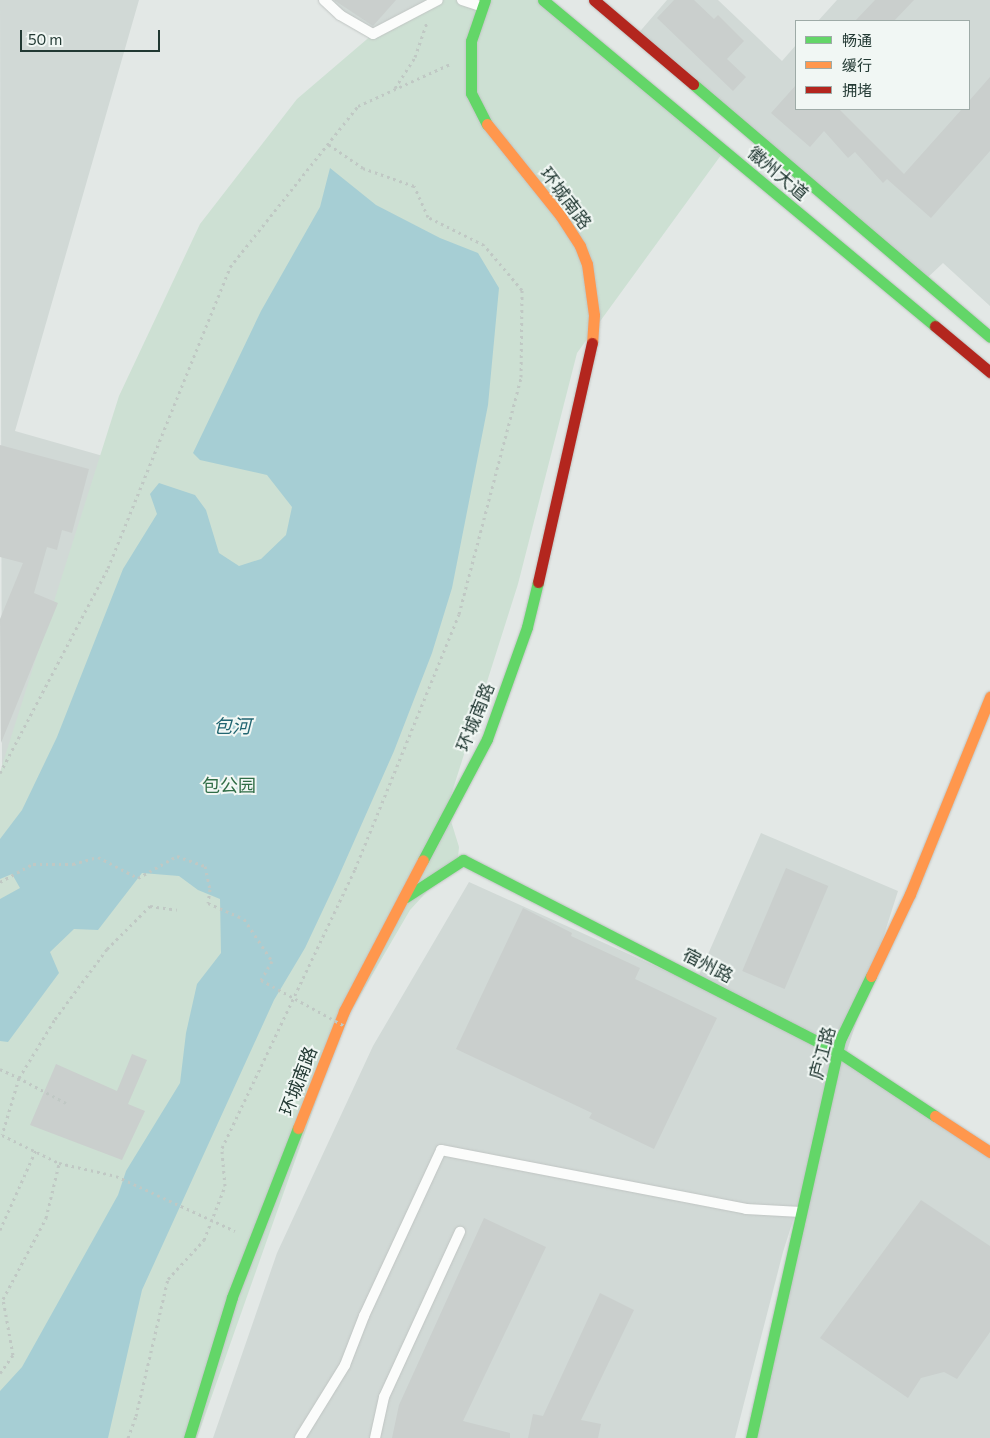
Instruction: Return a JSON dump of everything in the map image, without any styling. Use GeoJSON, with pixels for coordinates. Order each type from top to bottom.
{"type":"FeatureCollection","features":[{"type":"Feature","properties":{"kind":"street","name":"徽州大道"},"geometry":{"type":"LineString","coordinates":[[543,0],[990,372]]}},
{"type":"Feature","properties":{"kind":"street","name":"徽州大道"},"geometry":{"type":"LineString","coordinates":[[594,0],[990,337]]}},
{"type":"Feature","properties":{"kind":"street","name":"环城南路"},"geometry":{"type":"LineString","coordinates":[[188,1438],[232,1297],[344,1011],[488,739],[526,627],[566,466],[593,338],[594,315],[587,264],[580,246],[560,215],[483,119],[471,93],[473,33],[481,2]]}},
{"type":"Feature","properties":{"kind":"street","name":"庐江路"},"geometry":{"type":"LineString","coordinates":[[751,1438],[804,1212],[840,1040],[910,894],[990,697]]}},
{"type":"Feature","properties":{"kind":"street"},"geometry":{"type":"LineString","coordinates":[[447,819],[453,833]]}},
{"type":"Feature","properties":{"kind":"street","name":"宿州路"},"geometry":{"type":"LineString","coordinates":[[459,847],[705,975],[840,1040],[940,1104]]}},
{"type":"Feature","properties":{"kind":"street","name":"宿州路"},"geometry":{"type":"LineString","coordinates":[[402,899],[463,860],[838,1052],[990,1152]]}},
{"type":"Feature","properties":{"kind":"lane"},"geometry":{"type":"LineString","coordinates":[[324,0],[340,15],[373,34],[436,1]]}},
{"type":"Feature","properties":{"kind":"lane"},"geometry":{"type":"LineString","coordinates":[[462,0],[481,2]]}},
{"type":"Feature","properties":{"kind":"lane"},"geometry":{"type":"LineString","coordinates":[[300,1438],[345,1365],[364,1316],[441,1150],[746,1209],[804,1212]]}},
{"type":"Feature","properties":{"kind":"lane"},"geometry":{"type":"LineString","coordinates":[[375,1438],[384,1397],[460,1232]]}},
{"type":"Feature","properties":{"kind":"path"},"geometry":{"type":"LineString","coordinates":[[394,90],[415,57],[436,1]]}},
{"type":"Feature","properties":{"kind":"path"},"geometry":{"type":"LineString","coordinates":[[0,773],[108,568],[230,267],[358,106],[471,54]]}},
{"type":"Feature","properties":{"kind":"path"},"geometry":{"type":"LineString","coordinates":[[128,1438],[136,1416],[168,1279],[204,1240],[225,1186],[222,1148],[355,870],[459,614],[501,444],[521,377],[522,290],[484,245],[428,217],[414,186],[363,168],[328,144]]}},
{"type":"Feature","properties":{"kind":"path"},"geometry":{"type":"LineString","coordinates":[[0,882],[33,864],[73,864],[98,857],[138,878],[177,856],[205,866],[210,889],[208,902],[244,919],[272,961],[261,980],[342,1025]]}},
{"type":"Feature","properties":{"kind":"path"},"geometry":{"type":"LineString","coordinates":[[178,910],[150,906],[107,950],[55,1019],[19,1078],[2,1136],[36,1150],[60,1164],[116,1176],[186,1205],[242,1234]]}},
{"type":"Feature","properties":{"kind":"path"},"geometry":{"type":"LineString","coordinates":[[0,1069],[66,1103]]}},
{"type":"Feature","properties":{"kind":"path"},"geometry":{"type":"LineString","coordinates":[[0,1230],[36,1150]]}},
{"type":"Feature","properties":{"kind":"path"},"geometry":{"type":"LineString","coordinates":[[0,1373],[13,1355],[3,1299],[46,1218],[60,1164]]}},
{"type":"Feature","properties":{"kind":"shaded area"},"geometry":{"type":"Polygon","coordinates":[[[0,0],[139,0],[15,431],[103,456],[2,772],[0,0]]]}},
{"type":"Feature","properties":{"kind":"shaded area"},"geometry":{"type":"Polygon","coordinates":[[[324,0],[438,0],[373,34],[324,0]]]}},
{"type":"Feature","properties":{"kind":"shaded area"},"geometry":{"type":"Polygon","coordinates":[[[667,0],[718,0],[782,61],[795,46],[795,110],[970,110],[970,20],[819,20],[837,0],[990,0],[990,306],[943,263],[924,281],[636,36],[667,0]]]}},
{"type":"Feature","properties":{"kind":"shaded area"},"geometry":{"type":"Polygon","coordinates":[[[761,833],[898,891],[783,1252],[735,1438],[213,1438],[277,1253],[373,1046],[469,882],[695,984],[761,833]]]}},
{"type":"Feature","properties":{"kind":"shaded area"},"geometry":{"type":"Polygon","coordinates":[[[838,1052],[990,1152],[990,1438],[751,1438],[838,1052]]]}},
{"type":"Feature","properties":{"kind":"green space","name":"包公园"},"geometry":{"type":"Polygon","coordinates":[[[438,0],[543,0],[724,151],[577,353],[518,584],[447,808],[459,847],[458,858],[410,910],[343,1025],[197,1438],[0,1438],[0,772],[119,396],[200,224],[297,99],[373,34],[438,0]]]}},
{"type":"Feature","properties":{"kind":"water","name":"包河"},"geometry":{"type":"Polygon","coordinates":[[[330,168],[376,205],[440,238],[478,253],[499,288],[488,405],[452,588],[432,653],[394,751],[305,948],[274,1000],[142,1290],[108,1438],[0,1438],[0,1391],[22,1367],[118,1195],[126,1171],[180,1083],[186,1033],[197,984],[221,953],[220,899],[198,890],[179,876],[142,873],[98,930],[74,929],[50,952],[59,973],[8,1042],[0,1041],[0,899],[20,888],[12,874],[0,879],[0,839],[22,810],[57,737],[123,569],[157,514],[150,494],[159,483],[195,495],[206,510],[219,553],[239,566],[261,559],[286,535],[292,507],[267,475],[200,460],[193,453],[261,311],[320,207],[330,168]]]}},
{"type":"Feature","properties":{"kind":"building"},"geometry":{"type":"Polygon","coordinates":[[[334,0],[396,0],[373,26],[334,0]]]}},
{"type":"Feature","properties":{"kind":"building"},"geometry":{"type":"Polygon","coordinates":[[[674,0],[694,0],[714,19],[718,15],[744,41],[727,59],[746,77],[733,91],[657,18],[674,0]]]}},
{"type":"Feature","properties":{"kind":"building"},"geometry":{"type":"Polygon","coordinates":[[[875,0],[914,0],[895,20],[856,20],[875,0]]]}},
{"type":"Feature","properties":{"kind":"building"},"geometry":{"type":"Polygon","coordinates":[[[990,77],[990,151],[931,218],[887,179],[883,183],[855,152],[848,158],[824,131],[810,147],[771,113],[795,86],[795,110],[840,110],[904,174],[961,110],[970,110],[970,100],[990,77]]]}},
{"type":"Feature","properties":{"kind":"building"},"geometry":{"type":"Polygon","coordinates":[[[0,445],[89,469],[72,533],[62,530],[57,550],[47,547],[34,593],[58,603],[1,743],[0,619],[23,563],[0,557],[0,445]]]}},
{"type":"Feature","properties":{"kind":"building"},"geometry":{"type":"Polygon","coordinates":[[[786,868],[828,886],[785,989],[742,971],[786,868]]]}},
{"type":"Feature","properties":{"kind":"building"},"geometry":{"type":"Polygon","coordinates":[[[523,908],[572,933],[571,936],[640,968],[635,979],[717,1018],[654,1149],[589,1118],[592,1113],[456,1049],[523,908]]]}},
{"type":"Feature","properties":{"kind":"building"},"geometry":{"type":"Polygon","coordinates":[[[132,1054],[147,1060],[128,1104],[145,1111],[122,1160],[30,1125],[56,1064],[117,1091],[132,1054]]]}},
{"type":"Feature","properties":{"kind":"building"},"geometry":{"type":"Polygon","coordinates":[[[921,1200],[990,1246],[990,1332],[957,1379],[944,1372],[921,1378],[908,1398],[820,1338],[921,1200]]]}},
{"type":"Feature","properties":{"kind":"building"},"geometry":{"type":"Polygon","coordinates":[[[484,1218],[546,1247],[463,1421],[510,1433],[510,1438],[392,1438],[399,1405],[484,1218]]]}},
{"type":"Feature","properties":{"kind":"building"},"geometry":{"type":"Polygon","coordinates":[[[600,1293],[634,1310],[581,1420],[601,1424],[598,1438],[528,1438],[533,1414],[543,1416],[600,1293]]]}},
{"type":"Feature","properties":{"kind":"traffic: fast"},"geometry":{"type":"LineString","coordinates":[[485,0],[471,41],[471,93],[487,124]]}},
{"type":"Feature","properties":{"kind":"traffic: fast"},"geometry":{"type":"LineString","coordinates":[[543,0],[935,326]]}},
{"type":"Feature","properties":{"kind":"traffic: fast"},"geometry":{"type":"LineString","coordinates":[[693,84],[990,337]]}},
{"type":"Feature","properties":{"kind":"traffic: fast"},"geometry":{"type":"LineString","coordinates":[[423,860],[487,739],[527,627],[538,582]]}},
{"type":"Feature","properties":{"kind":"traffic: fast"},"geometry":{"type":"LineString","coordinates":[[406,897],[463,860],[838,1052],[935,1116]]}},
{"type":"Feature","properties":{"kind":"traffic: fast"},"geometry":{"type":"LineString","coordinates":[[751,1438],[840,1040],[871,976]]}},
{"type":"Feature","properties":{"kind":"traffic: fast"},"geometry":{"type":"LineString","coordinates":[[189,1438],[232,1297],[298,1128]]}},
{"type":"Feature","properties":{"kind":"traffic: slow"},"geometry":{"type":"LineString","coordinates":[[487,124],[560,215],[580,246],[587,264],[594,315],[592,343]]}},
{"type":"Feature","properties":{"kind":"traffic: slow"},"geometry":{"type":"LineString","coordinates":[[871,976],[910,894],[990,697]]}},
{"type":"Feature","properties":{"kind":"traffic: slow"},"geometry":{"type":"LineString","coordinates":[[298,1128],[344,1011],[423,860]]}},
{"type":"Feature","properties":{"kind":"traffic: slow"},"geometry":{"type":"LineString","coordinates":[[935,1116],[990,1152]]}},
{"type":"Feature","properties":{"kind":"traffic: jam"},"geometry":{"type":"LineString","coordinates":[[594,0],[693,84]]}},
{"type":"Feature","properties":{"kind":"traffic: jam"},"geometry":{"type":"LineString","coordinates":[[935,326],[990,372]]}},
{"type":"Feature","properties":{"kind":"traffic: jam"},"geometry":{"type":"LineString","coordinates":[[538,582],[592,343]]}}]}
